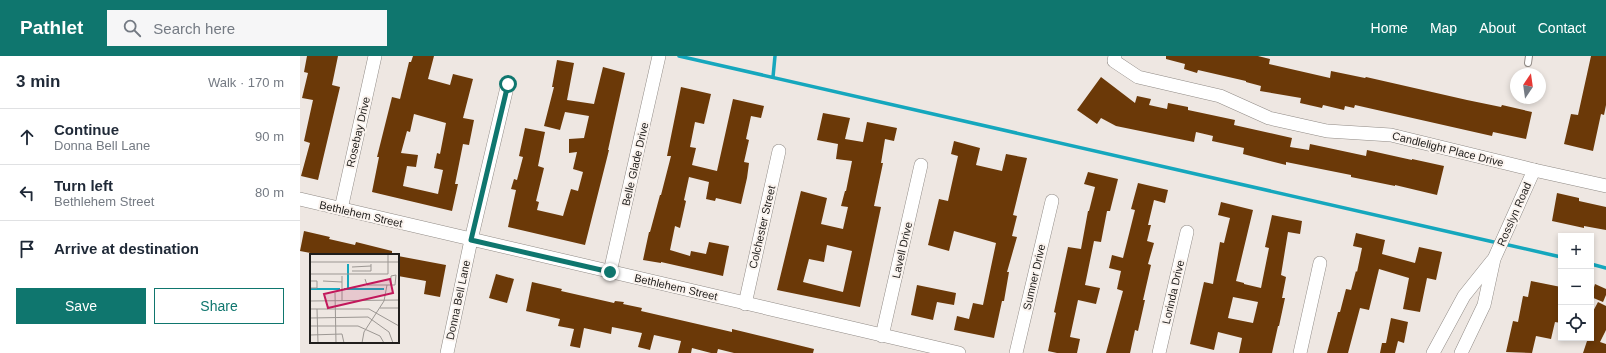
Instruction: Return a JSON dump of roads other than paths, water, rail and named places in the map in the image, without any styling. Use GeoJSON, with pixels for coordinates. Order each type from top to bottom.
{"type":"FeatureCollection","features":[{"type":"Feature","properties":{"kind":"street","name":"Rosebay Drive"},"geometry":{"type":"LineString","coordinates":[[341,209],[375,56]]}},
{"type":"Feature","properties":{"kind":"street","name":"Candlelight Place Drive"},"geometry":{"type":"LineString","coordinates":[[1114,56],[1114,61],[1138,77],[1220,96],[1269,118],[1327,131],[1391,135],[1534,170],[1606,185]]}},
{"type":"Feature","properties":{"kind":"street","name":"Belle Glade Drive"},"geometry":{"type":"LineString","coordinates":[[610,272],[658,61]]}},
{"type":"Feature","properties":{"kind":"street","name":"Donna Bell Lane"},"geometry":{"type":"LineString","coordinates":[[447,353],[471,240],[508,84]]}},
{"type":"Feature","properties":{"kind":"street","name":"Colchester Street"},"geometry":{"type":"LineString","coordinates":[[745,304],[779,151]]}},
{"type":"Feature","properties":{"kind":"street","name":"Lavell Drive"},"geometry":{"type":"LineString","coordinates":[[882,336],[921,165]]}},
{"type":"Feature","properties":{"kind":"street","name":"Rosslyn Road"},"geometry":{"type":"LineString","coordinates":[[1461,353],[1484,305],[1494,258],[1534,170]]}},
{"type":"Feature","properties":{"kind":"street","name":"Bethlehem Street"},"geometry":{"type":"LineString","coordinates":[[300,199],[959,353]]}},
{"type":"Feature","properties":{"kind":"street","name":"Sumner Drive"},"geometry":{"type":"LineString","coordinates":[[1016,353],[1052,201]]}},
{"type":"Feature","properties":{"kind":"street","name":"Lorinda Drive"},"geometry":{"type":"LineString","coordinates":[[1160,353],[1187,232]]}},
{"type":"Feature","properties":{"kind":"street","name":"Rosslyn Road"},"geometry":{"type":"LineString","coordinates":[[1433,353],[1464,296],[1494,258]]}},
{"type":"Feature","properties":{"kind":"street"},"geometry":{"type":"LineString","coordinates":[[1300,353],[1320,263]]}},
{"type":"Feature","properties":{"kind":"lane"},"geometry":{"type":"LineString","coordinates":[[1528,63],[1529,56]]}},
{"type":"Feature","properties":{"kind":"waterway"},"geometry":{"type":"LineString","coordinates":[[679,56],[1498,243]]}},
{"type":"Feature","properties":{"kind":"waterway"},"geometry":{"type":"LineString","coordinates":[[772,77],[775,56]]}},
{"type":"Feature","properties":{"kind":"waterway"},"geometry":{"type":"LineString","coordinates":[[1504,244],[1558,256]]}},
{"type":"Feature","properties":{"kind":"waterway"},"geometry":{"type":"LineString","coordinates":[[1594,265],[1606,268]]}}]}
